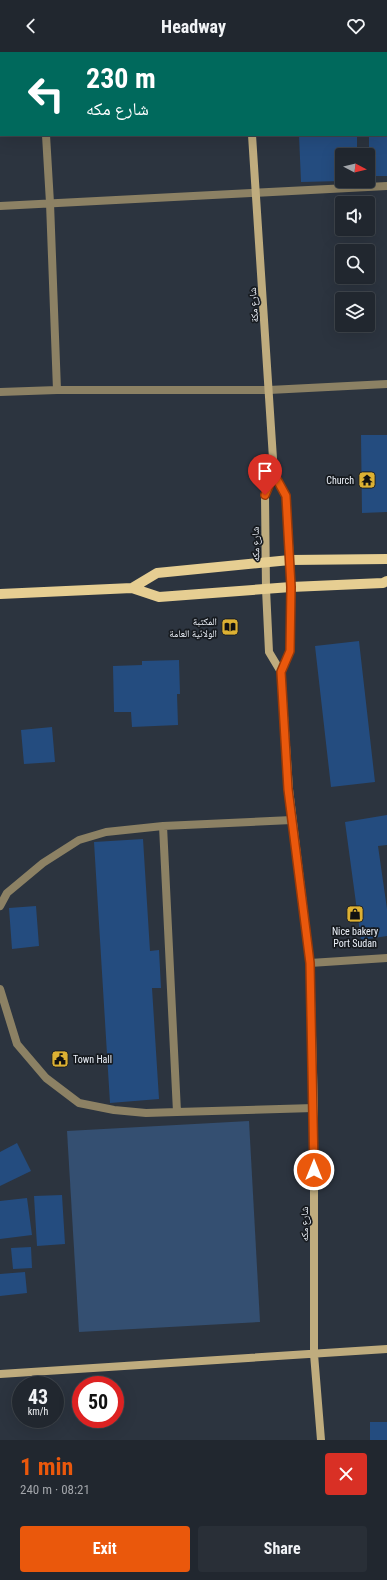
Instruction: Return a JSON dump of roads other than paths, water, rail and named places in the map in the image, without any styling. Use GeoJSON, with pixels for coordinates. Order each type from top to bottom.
{"type":"FeatureCollection","features":[{"type":"Feature","properties":{"kind":"main road","name":"شارع مكة"},"geometry":{"type":"LineString","coordinates":[[252,136],[274,474]]}},
{"type":"Feature","properties":{"kind":"main road","name":"شارع مكه"},"geometry":{"type":"LineString","coordinates":[[274,474],[286,496],[291,587],[290,651],[281,672]]}},
{"type":"Feature","properties":{"kind":"main road","name":"شارع مكه"},"geometry":{"type":"LineString","coordinates":[[274,474],[265,495],[266,589],[269,652],[281,672],[292,820],[310,963],[314,1108],[314,1354],[321,1440]]}},
{"type":"Feature","properties":{"kind":"main road"},"geometry":{"type":"LineString","coordinates":[[132,588],[157,573],[290,560],[387,559]]}},
{"type":"Feature","properties":{"kind":"main road"},"geometry":{"type":"LineString","coordinates":[[0,594],[132,588],[159,597],[291,587],[383,583],[387,581]]}},
{"type":"Feature","properties":{"kind":"main road"},"geometry":{"type":"LineString","coordinates":[[0,1374],[387,1349]]}},
{"type":"Feature","properties":{"kind":"street"},"geometry":{"type":"LineString","coordinates":[[46,136],[57,390]]}},
{"type":"Feature","properties":{"kind":"street"},"geometry":{"type":"LineString","coordinates":[[0,206],[387,186]]}},
{"type":"Feature","properties":{"kind":"street"},"geometry":{"type":"LineString","coordinates":[[0,392],[57,390],[269,390],[387,384]]}},
{"type":"Feature","properties":{"kind":"street"},"geometry":{"type":"LineString","coordinates":[[0,906],[7,893],[43,863],[79,840],[106,832],[163,826],[292,820]]}},
{"type":"Feature","properties":{"kind":"street"},"geometry":{"type":"LineString","coordinates":[[163,826],[177,1112]]}},
{"type":"Feature","properties":{"kind":"street"},"geometry":{"type":"LineString","coordinates":[[310,963],[387,958]]}},
{"type":"Feature","properties":{"kind":"street"},"geometry":{"type":"LineString","coordinates":[[0,989],[18,1044],[46,1078],[79,1103],[114,1110],[146,1114],[314,1108]]}},
{"type":"Feature","properties":{"kind":"place","name":"Church"},"geometry":{"type":"Point","coordinates":[367,480]}},
{"type":"Feature","properties":{"kind":"place","name":"المكتبة الولائية العامة"},"geometry":{"type":"Point","coordinates":[230,627]}},
{"type":"Feature","properties":{"kind":"place","name":"Nice bakery Port Sudan"},"geometry":{"type":"Point","coordinates":[355,914]}},
{"type":"Feature","properties":{"kind":"place","name":"Town Hall"},"geometry":{"type":"Point","coordinates":[60,1059]}}]}
